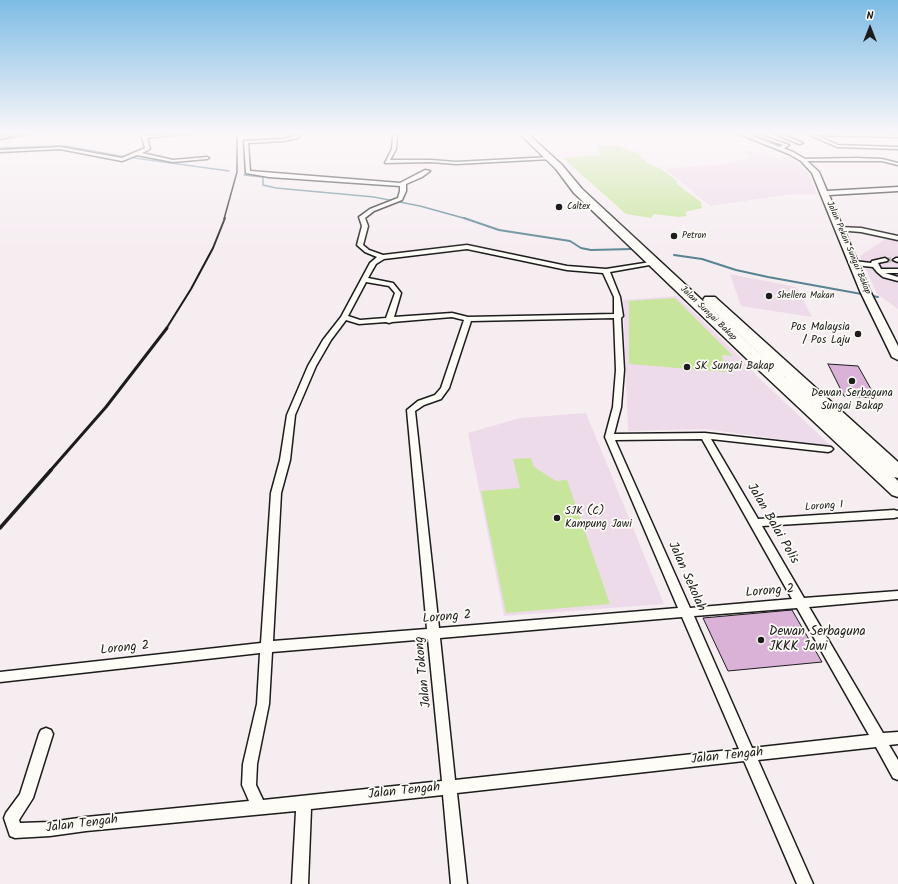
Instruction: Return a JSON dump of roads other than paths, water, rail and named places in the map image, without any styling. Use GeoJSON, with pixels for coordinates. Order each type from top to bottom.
{"type":"FeatureCollection","features":[{"type":"Feature","properties":{"kind":"highway","name":"Jalan Sungai Bakap"},"geometry":{"type":"LineString","coordinates":[[564,174],[578,191],[655,262],[751,355],[898,491]]}},
{"type":"Feature","properties":{"kind":"highway","name":"Jalan Sungai Bakap"},"geometry":{"type":"LineString","coordinates":[[575,174],[898,472]]}},
{"type":"Feature","properties":{"kind":"highway"},"geometry":{"type":"LineString","coordinates":[[879,455],[898,467]]}},
{"type":"Feature","properties":{"kind":"main road","name":"Jalan Pekan Sungai Bakap"},"geometry":{"type":"LineString","coordinates":[[817,174],[865,291],[898,357]]}},
{"type":"Feature","properties":{"kind":"main road"},"geometry":{"type":"LineString","coordinates":[[824,193],[898,189]]}},
{"type":"Feature","properties":{"kind":"street"},"geometry":{"type":"LineString","coordinates":[[260,174],[402,185]]}},
{"type":"Feature","properties":{"kind":"street"},"geometry":{"type":"LineString","coordinates":[[382,257],[367,251],[360,245],[365,226],[361,219],[363,215],[372,210],[400,199],[403,191],[402,185],[406,180],[422,174]]}},
{"type":"Feature","properties":{"kind":"street"},"geometry":{"type":"LineString","coordinates":[[839,229],[861,230],[898,238]]}},
{"type":"Feature","properties":{"kind":"street"},"geometry":{"type":"LineString","coordinates":[[258,806],[249,785],[250,764],[262,704],[267,647],[276,493],[285,460],[291,415],[312,366],[366,280],[373,262],[382,257],[467,247],[567,268],[606,271],[655,262]]}},
{"type":"Feature","properties":{"kind":"street"},"geometry":{"type":"LineString","coordinates":[[885,260],[874,262],[885,276],[898,279]]}},
{"type":"Feature","properties":{"kind":"street"},"geometry":{"type":"LineString","coordinates":[[854,264],[898,271]]}},
{"type":"Feature","properties":{"kind":"street"},"geometry":{"type":"LineString","coordinates":[[606,271],[617,297],[619,316],[620,370],[617,407],[609,437],[705,436],[828,449]]}},
{"type":"Feature","properties":{"kind":"street"},"geometry":{"type":"LineString","coordinates":[[366,280],[391,284],[398,293],[389,321]]}},
{"type":"Feature","properties":{"kind":"street"},"geometry":{"type":"LineString","coordinates":[[344,317],[359,322],[389,321],[452,315],[468,319],[619,316]]}},
{"type":"Feature","properties":{"kind":"street","name":"Jalan Tokong"},"geometry":{"type":"LineString","coordinates":[[459,884],[411,410],[421,403],[438,397],[445,388],[468,319]]}},
{"type":"Feature","properties":{"kind":"street","name":"Jalan Balai Polis"},"geometry":{"type":"LineString","coordinates":[[705,436],[898,773]]}},
{"type":"Feature","properties":{"kind":"street","name":"Jalan Sekolah"},"geometry":{"type":"LineString","coordinates":[[609,437],[805,884]]}},
{"type":"Feature","properties":{"kind":"street","name":"Lorong 1"},"geometry":{"type":"LineString","coordinates":[[755,523],[894,514]]}},
{"type":"Feature","properties":{"kind":"street","name":"Lorong 2"},"geometry":{"type":"LineString","coordinates":[[0,677],[267,647],[898,595]]}},
{"type":"Feature","properties":{"kind":"street","name":"Jalan Tengah"},"geometry":{"type":"LineString","coordinates":[[46,734],[26,798],[11,818],[15,831],[50,829],[258,806],[304,803],[898,738]]}},
{"type":"Feature","properties":{"kind":"street"},"geometry":{"type":"LineString","coordinates":[[300,884],[304,803]]}},
{"type":"Feature","properties":{"kind":"waterway"},"geometry":{"type":"LineString","coordinates":[[244,175],[263,177],[263,185],[276,188],[374,197],[420,206],[467,219]]}},
{"type":"Feature","properties":{"kind":"waterway"},"geometry":{"type":"LineString","coordinates":[[467,219],[499,230],[570,241],[581,248],[591,250],[632,249]]}},
{"type":"Feature","properties":{"kind":"waterway"},"geometry":{"type":"LineString","coordinates":[[674,255],[702,259],[736,270],[768,277],[878,297]]}},
{"type":"Feature","properties":{"kind":"tunnel"},"geometry":{"type":"LineString","coordinates":[[885,260],[896,260]]}},
{"type":"Feature","properties":{"kind":"railway"},"geometry":{"type":"LineString","coordinates":[[224,219],[236,174]]}},
{"type":"Feature","properties":{"kind":"railway"},"geometry":{"type":"LineString","coordinates":[[166,329],[191,289],[213,248],[225,218]]}},
{"type":"Feature","properties":{"kind":"railway"},"geometry":{"type":"LineString","coordinates":[[50,471],[106,407],[167,328]]}},
{"type":"Feature","properties":{"kind":"railway"},"geometry":{"type":"LineString","coordinates":[[0,528],[51,470]]}},
{"type":"Feature","properties":{"kind":"place","name":"Caltex"},"geometry":{"type":"Point","coordinates":[559,207]}},
{"type":"Feature","properties":{"kind":"place","name":"Petron"},"geometry":{"type":"Point","coordinates":[674,236]}},
{"type":"Feature","properties":{"kind":"place","name":"Shellera Makan"},"geometry":{"type":"Point","coordinates":[769,296]}},
{"type":"Feature","properties":{"kind":"place","name":"Pos Malaysia / Pos Laju"},"geometry":{"type":"Point","coordinates":[858,334]}},
{"type":"Feature","properties":{"kind":"place","name":"SK Sungai Bakap"},"geometry":{"type":"Point","coordinates":[687,367]}},
{"type":"Feature","properties":{"kind":"place","name":"Dewan Serbaguna Sungai Bakap"},"geometry":{"type":"Point","coordinates":[852,381]}},
{"type":"Feature","properties":{"kind":"place","name":"SJK (C) Kampung Jawi"},"geometry":{"type":"Point","coordinates":[557,518]}},
{"type":"Feature","properties":{"kind":"place","name":"Dewan Serbaguna JKKK Jawi"},"geometry":{"type":"Point","coordinates":[761,640]}}]}
